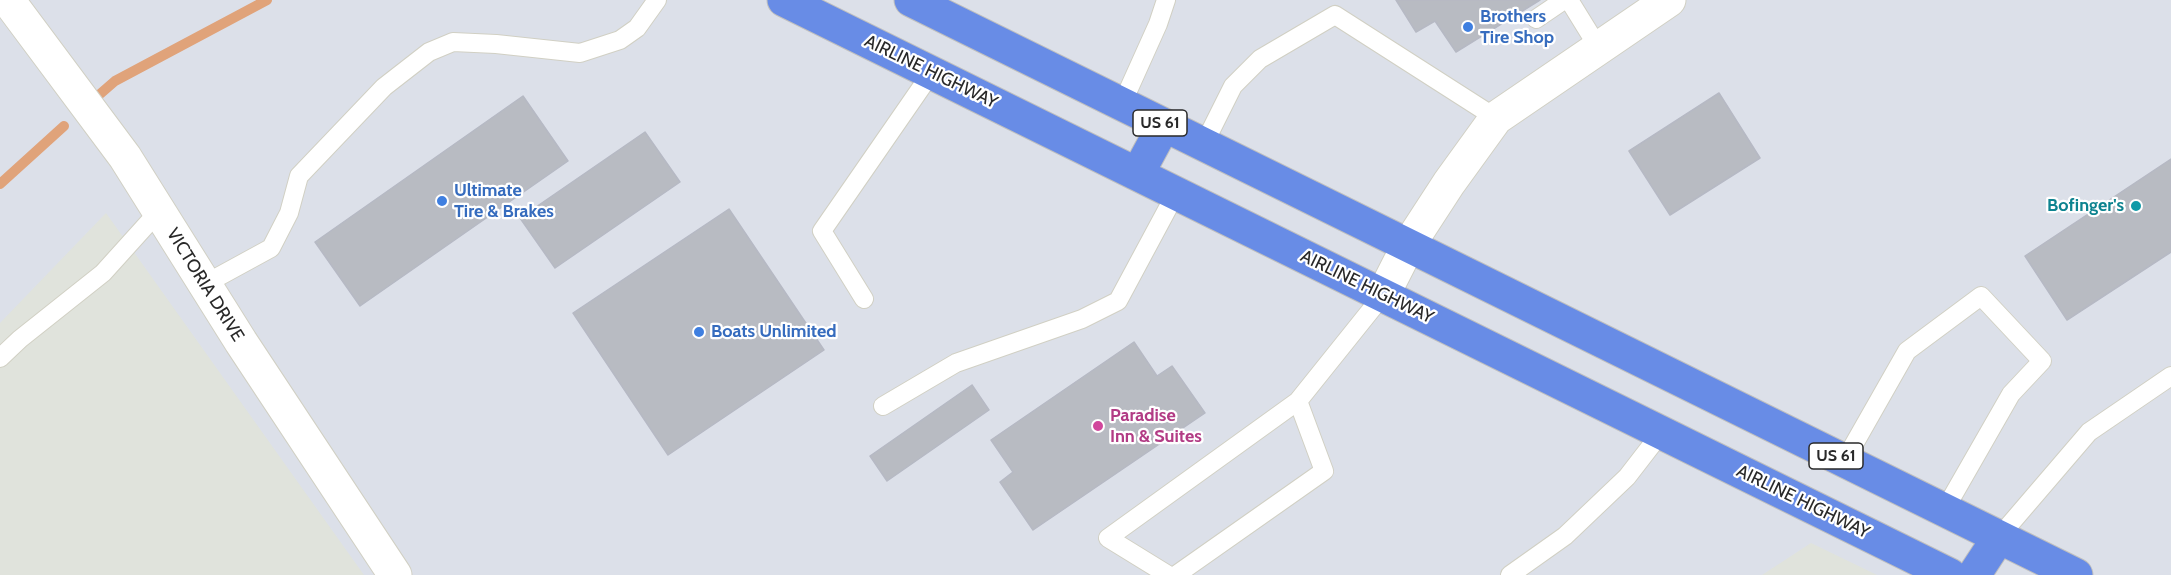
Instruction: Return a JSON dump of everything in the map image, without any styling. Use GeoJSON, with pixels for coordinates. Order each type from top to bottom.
{"type":"FeatureCollection","features":[{"type":"Feature","properties":{"kind":"highway","name":"AIRLINE HIGHWAY"},"geometry":{"type":"LineString","coordinates":[[784,0],[1950,575]]}},
{"type":"Feature","properties":{"kind":"highway","name":"US 61"},"geometry":{"type":"LineString","coordinates":[[911,0],[948,8],[1122,104],[2076,575]]}},
{"type":"Feature","properties":{"kind":"highway"},"geometry":{"type":"LineString","coordinates":[[1138,173],[1164,125]]}},
{"type":"Feature","properties":{"kind":"highway"},"geometry":{"type":"LineString","coordinates":[[1974,575],[1999,537]]}},
{"type":"Feature","properties":{"kind":"street","name":"VICTORIA DRIVE"},"geometry":{"type":"LineString","coordinates":[[8,0],[125,157],[241,342],[395,575]]}},
{"type":"Feature","properties":{"kind":"street"},"geometry":{"type":"LineString","coordinates":[[1383,295],[1408,246],[1449,183],[1496,118],[1669,0]]}},
{"type":"Feature","properties":{"kind":"lane"},"geometry":{"type":"LineString","coordinates":[[205,284],[271,248],[290,213],[298,176],[384,87],[429,52],[453,42],[580,53],[620,40],[637,28],[657,0]]}},
{"type":"Feature","properties":{"kind":"lane"},"geometry":{"type":"LineString","coordinates":[[1122,104],[1158,24],[1166,0]]}},
{"type":"Feature","properties":{"kind":"lane"},"geometry":{"type":"LineString","coordinates":[[1536,19],[1564,0]]}},
{"type":"Feature","properties":{"kind":"lane"},"geometry":{"type":"LineString","coordinates":[[1569,0],[1598,47]]}},
{"type":"Feature","properties":{"kind":"lane"},"geometry":{"type":"LineString","coordinates":[[1204,144],[1233,86],[1260,59],[1335,15],[1496,118]]}},
{"type":"Feature","properties":{"kind":"lane"},"geometry":{"type":"LineString","coordinates":[[864,298],[822,231],[932,72]]}},
{"type":"Feature","properties":{"kind":"lane"},"geometry":{"type":"LineString","coordinates":[[883,406],[956,363],[1082,319],[1118,301],[1176,192]]}},
{"type":"Feature","properties":{"kind":"lane"},"geometry":{"type":"LineString","coordinates":[[0,358],[20,339],[104,273],[159,211]]}},
{"type":"Feature","properties":{"kind":"lane"},"geometry":{"type":"LineString","coordinates":[[1168,575],[1108,538],[1298,400],[1383,295]]}},
{"type":"Feature","properties":{"kind":"lane"},"geometry":{"type":"LineString","coordinates":[[1845,460],[1908,351],[1980,297],[2042,361],[2011,394],[1944,511]]}},
{"type":"Feature","properties":{"kind":"lane"},"geometry":{"type":"LineString","coordinates":[[1999,537],[2089,432],[2171,376]]}},
{"type":"Feature","properties":{"kind":"lane"},"geometry":{"type":"LineString","coordinates":[[1176,575],[1324,471],[1298,400]]}},
{"type":"Feature","properties":{"kind":"lane"},"geometry":{"type":"LineString","coordinates":[[1510,575],[1565,536],[1627,477],[1661,433]]}},
{"type":"Feature","properties":{"kind":"shaded area"},"geometry":{"type":"Polygon","coordinates":[[[106,213],[364,575],[0,575],[0,323],[106,213]]]}},
{"type":"Feature","properties":{"kind":"shaded area"},"geometry":{"type":"Polygon","coordinates":[[[1811,543],[1877,575],[1762,575],[1811,543]]]}},
{"type":"Feature","properties":{"kind":"building","name":"Brothers Tire Shop"},"geometry":{"type":"Polygon","coordinates":[[[1396,0],[1540,0],[1456,52],[1435,21],[1416,32],[1396,0]]]}},
{"type":"Feature","properties":{"kind":"building"},"geometry":{"type":"Polygon","coordinates":[[[1719,93],[1760,158],[1670,215],[1629,151],[1719,93]]]}},
{"type":"Feature","properties":{"kind":"building","name":"Ultimate Tire & Brakes"},"geometry":{"type":"Polygon","coordinates":[[[523,96],[568,161],[360,306],[315,242],[523,96]]]}},
{"type":"Feature","properties":{"kind":"building"},"geometry":{"type":"Polygon","coordinates":[[[645,132],[680,182],[555,268],[520,218],[645,132]]]}},
{"type":"Feature","properties":{"kind":"building","name":"Bofinger's"},"geometry":{"type":"Polygon","coordinates":[[[2171,159],[2171,252],[2067,320],[2025,256],[2171,159]]]}},
{"type":"Feature","properties":{"kind":"building","name":"Boats Unlimited"},"geometry":{"type":"Polygon","coordinates":[[[729,209],[824,350],[668,455],[573,313],[729,209]]]}},
{"type":"Feature","properties":{"kind":"building","name":"Paradise Inn & Suites"},"geometry":{"type":"Polygon","coordinates":[[[1134,342],[1157,376],[1172,366],[1205,413],[1033,530],[1000,482],[1013,472],[991,440],[1134,342]]]}},
{"type":"Feature","properties":{"kind":"building"},"geometry":{"type":"Polygon","coordinates":[[[972,385],[989,410],[887,481],[870,456],[972,385]]]}},
{"type":"Feature","properties":{"kind":"waterway"},"geometry":{"type":"LineString","coordinates":[[100,94],[115,81],[267,0]]}},
{"type":"Feature","properties":{"kind":"waterway"},"geometry":{"type":"LineString","coordinates":[[0,184],[64,126]]}},
{"type":"Feature","properties":{"kind":"place","name":"Brothers Tire Shop"},"geometry":{"type":"Point","coordinates":[1468,27]}},
{"type":"Feature","properties":{"kind":"place","name":"Ultimate Tire & Brakes"},"geometry":{"type":"Point","coordinates":[442,201]}},
{"type":"Feature","properties":{"kind":"place","name":"Bofinger's"},"geometry":{"type":"Point","coordinates":[2136,206]}},
{"type":"Feature","properties":{"kind":"place","name":"Boats Unlimited"},"geometry":{"type":"Point","coordinates":[699,332]}},
{"type":"Feature","properties":{"kind":"place","name":"Paradise Inn & Suites"},"geometry":{"type":"Point","coordinates":[1098,426]}}]}
